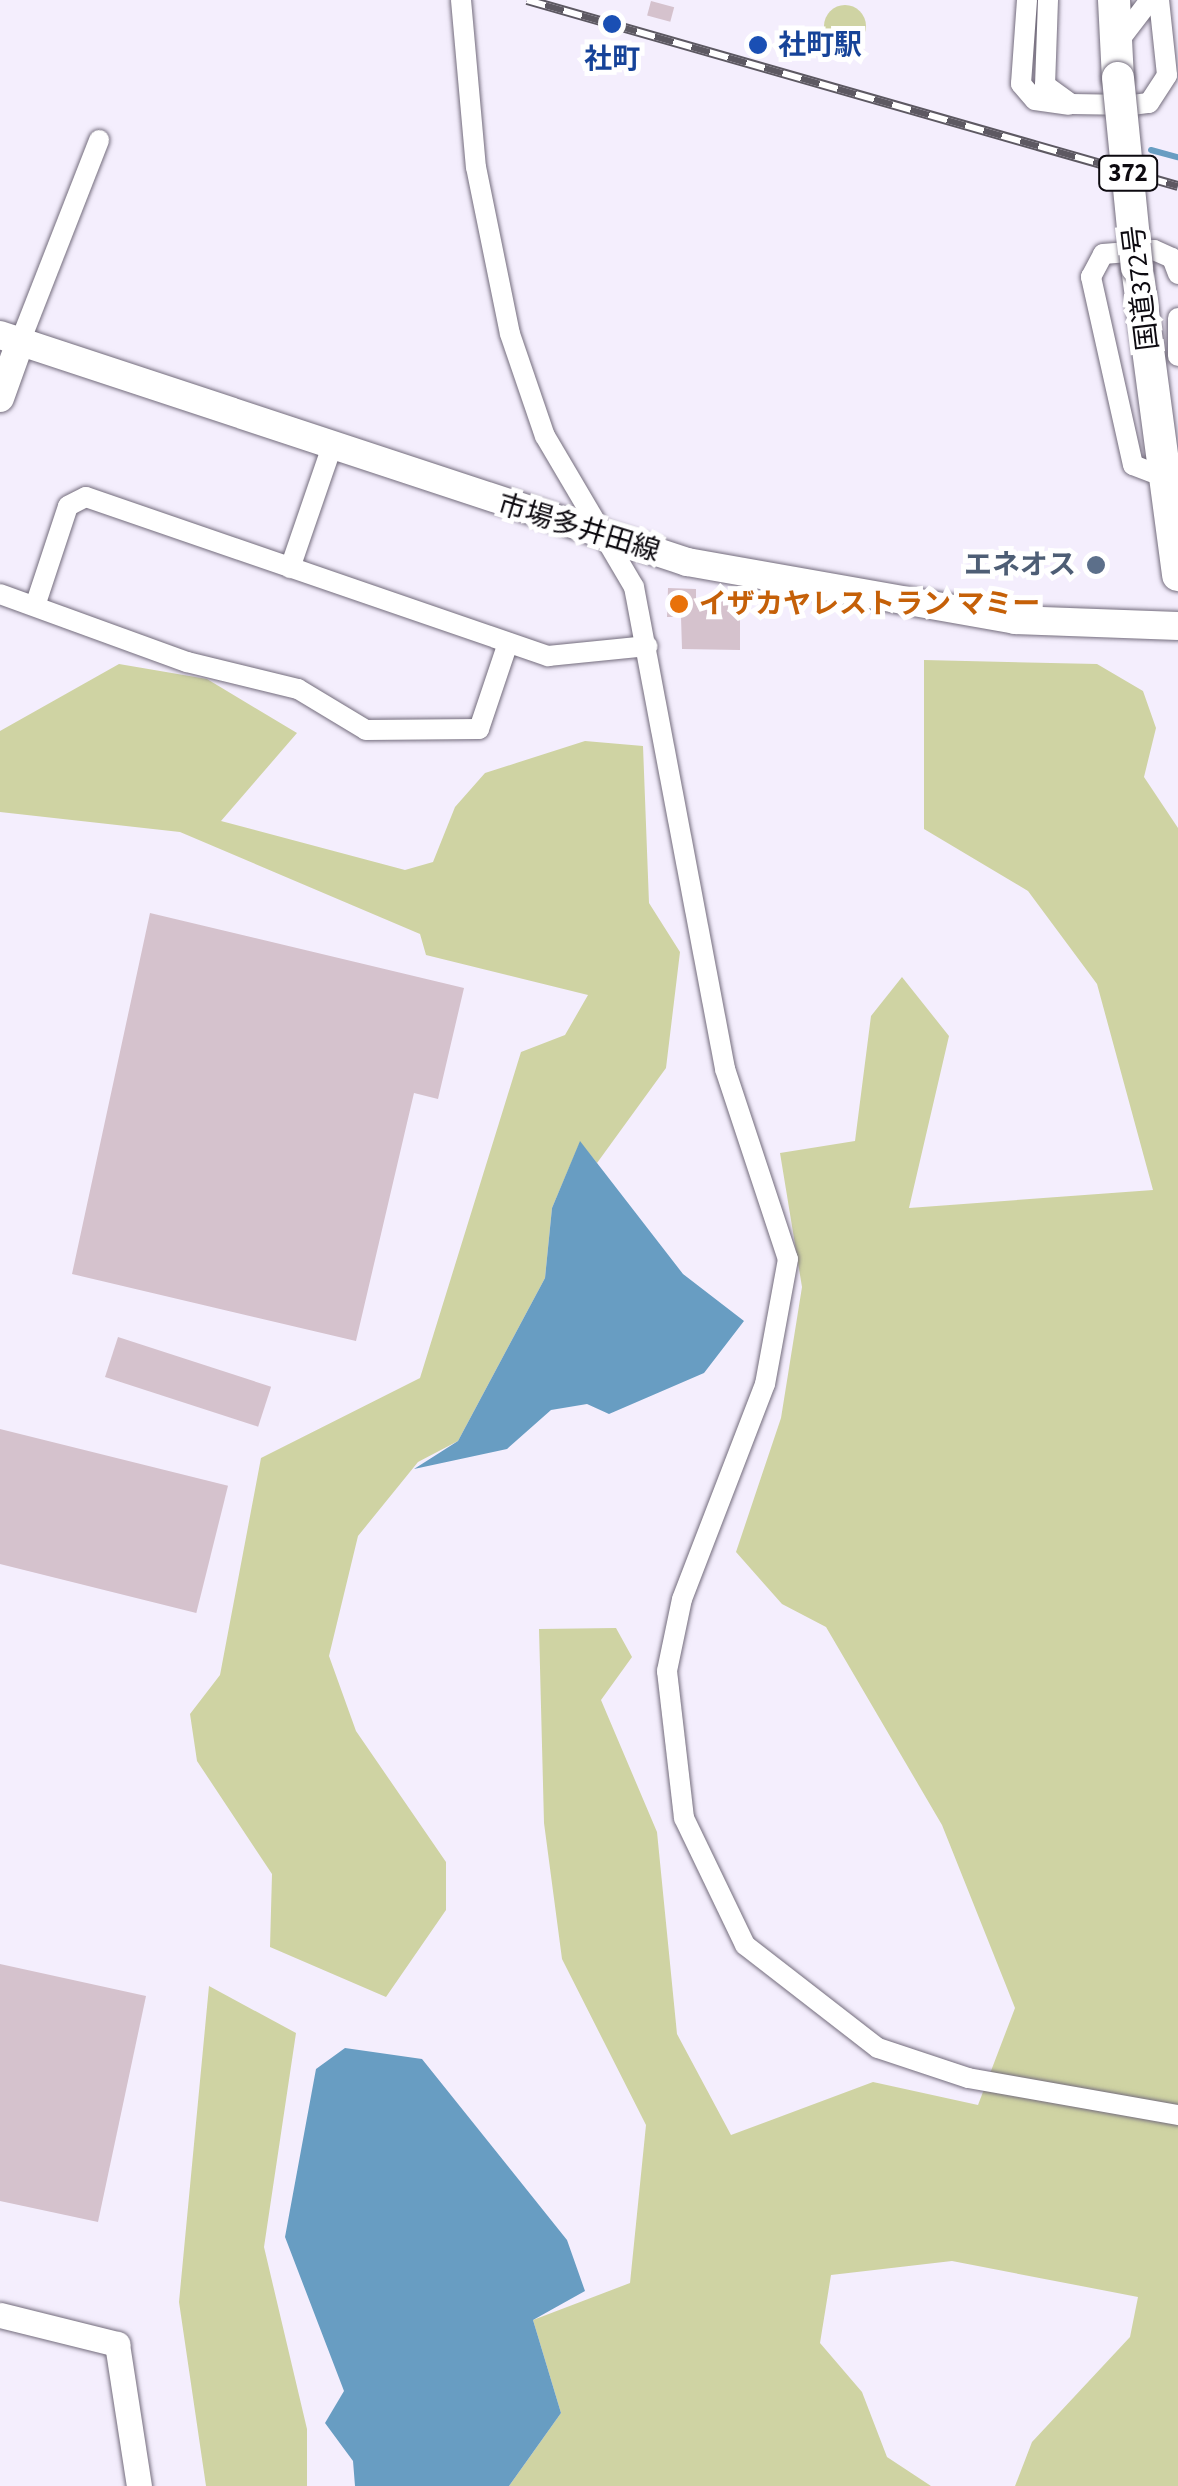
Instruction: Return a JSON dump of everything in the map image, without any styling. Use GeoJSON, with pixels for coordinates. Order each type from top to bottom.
{"type":"FeatureCollection","features":[{"type":"Feature","properties":{"kind":"highway","name":"国道372号"},"geometry":{"type":"LineString","coordinates":[[1114,0],[1138,268],[1177,564]]}},
{"type":"Feature","properties":{"kind":"main road","name":"市場多井田線"},"geometry":{"type":"LineString","coordinates":[[10,339],[331,449],[687,562],[894,602],[1015,620],[1178,626]]}},
{"type":"Feature","properties":{"kind":"main road"},"geometry":{"type":"LineString","coordinates":[[0,398],[10,339]]}},
{"type":"Feature","properties":{"kind":"street"},"geometry":{"type":"LineString","coordinates":[[462,0],[476,167],[521,377],[565,472],[612,536],[648,646],[722,1053],[788,1259],[765,1384],[682,1600],[667,1671],[684,1818],[745,1944],[878,2048],[968,2078],[1178,2116]]}},
{"type":"Feature","properties":{"kind":"street"},"geometry":{"type":"LineString","coordinates":[[1026,0],[1022,84],[1035,100],[1071,104],[1149,103],[1170,86],[1170,56],[1160,0]]}},
{"type":"Feature","properties":{"kind":"street"},"geometry":{"type":"LineString","coordinates":[[1048,0],[1042,69],[1046,85],[1071,104]]}},
{"type":"Feature","properties":{"kind":"street"},"geometry":{"type":"LineString","coordinates":[[1102,0],[1118,61]]}},
{"type":"Feature","properties":{"kind":"street"},"geometry":{"type":"LineString","coordinates":[[1118,61],[1150,0]]}},
{"type":"Feature","properties":{"kind":"street"},"geometry":{"type":"LineString","coordinates":[[10,339],[99,140]]}},
{"type":"Feature","properties":{"kind":"street"},"geometry":{"type":"LineString","coordinates":[[1164,477],[1133,465],[1092,278],[1097,258],[1112,251],[1166,252],[1178,274]]}},
{"type":"Feature","properties":{"kind":"street"},"geometry":{"type":"LineString","coordinates":[[1178,318],[1178,356]]}},
{"type":"Feature","properties":{"kind":"street"},"geometry":{"type":"LineString","coordinates":[[290,568],[331,449]]}},
{"type":"Feature","properties":{"kind":"street"},"geometry":{"type":"LineString","coordinates":[[35,606],[68,506],[86,497],[548,656],[648,646]]}},
{"type":"Feature","properties":{"kind":"street"},"geometry":{"type":"LineString","coordinates":[[0,594],[187,662],[298,689],[366,730],[479,729],[508,644]]}},
{"type":"Feature","properties":{"kind":"street"},"geometry":{"type":"LineString","coordinates":[[0,2316],[116,2344],[140,2486]]}},
{"type":"Feature","properties":{"kind":"green space"},"geometry":{"type":"Polygon","coordinates":[[[845,5],[860,11],[866,26],[860,41],[845,47],[830,41],[824,26],[830,11],[845,5]]]}},
{"type":"Feature","properties":{"kind":"green space"},"geometry":{"type":"Polygon","coordinates":[[[924,660],[1097,664],[1143,691],[1156,728],[1144,777],[1178,828],[1178,2486],[1015,2486],[1032,2442],[1130,2337],[1138,2297],[952,2261],[831,2275],[820,2343],[862,2392],[887,2457],[931,2486],[509,2486],[561,2413],[533,2320],[630,2283],[646,2125],[562,1959],[544,1823],[539,1629],[616,1628],[632,1657],[601,1700],[657,1832],[677,2034],[731,2135],[873,2082],[978,2105],[1015,2008],[942,1825],[826,1627],[782,1604],[736,1552],[781,1418],[802,1287],[780,1153],[855,1141],[871,1016],[902,977],[949,1036],[909,1208],[1153,1190],[1097,984],[1028,891],[924,829],[924,660]]]}},
{"type":"Feature","properties":{"kind":"green space"},"geometry":{"type":"Polygon","coordinates":[[[119,664],[207,679],[297,733],[221,821],[405,870],[433,862],[455,807],[485,773],[585,741],[643,746],[649,903],[680,952],[666,1068],[597,1163],[580,1142],[552,1208],[545,1278],[458,1441],[418,1462],[358,1536],[329,1656],[356,1731],[446,1862],[446,1910],[386,1997],[270,1947],[272,1874],[197,1761],[190,1714],[220,1675],[261,1458],[420,1378],[521,1052],[565,1035],[588,995],[426,955],[420,934],[180,832],[0,812],[0,731],[119,664]]]}},
{"type":"Feature","properties":{"kind":"green space"},"geometry":{"type":"Polygon","coordinates":[[[209,1986],[296,2033],[264,2247],[307,2429],[307,2486],[206,2486],[179,2302],[209,1986]]]}},
{"type":"Feature","properties":{"kind":"water"},"geometry":{"type":"Polygon","coordinates":[[[580,1141],[683,1274],[744,1321],[704,1373],[609,1414],[587,1404],[551,1410],[507,1449],[414,1469],[458,1441],[545,1278],[552,1208],[580,1141]]]}},
{"type":"Feature","properties":{"kind":"water"},"geometry":{"type":"Polygon","coordinates":[[[345,2048],[422,2059],[567,2240],[585,2291],[533,2320],[561,2413],[509,2486],[355,2486],[353,2461],[325,2423],[344,2391],[285,2237],[316,2069],[345,2048]]]}},
{"type":"Feature","properties":{"kind":"building"},"geometry":{"type":"Polygon","coordinates":[[[651,1],[674,7],[670,22],[647,15],[651,1]]]}},
{"type":"Feature","properties":{"kind":"building"},"geometry":{"type":"Polygon","coordinates":[[[668,588],[696,589],[696,602],[740,601],[740,650],[682,649],[681,617],[667,617],[668,588]]]}},
{"type":"Feature","properties":{"kind":"building"},"geometry":{"type":"Polygon","coordinates":[[[150,913],[464,988],[438,1099],[414,1093],[356,1341],[72,1274],[150,913]]]}},
{"type":"Feature","properties":{"kind":"building"},"geometry":{"type":"Polygon","coordinates":[[[118,1337],[271,1387],[258,1427],[105,1377],[118,1337]]]}},
{"type":"Feature","properties":{"kind":"building"},"geometry":{"type":"Polygon","coordinates":[[[0,1429],[228,1486],[196,1613],[0,1564],[0,1429]]]}},
{"type":"Feature","properties":{"kind":"building"},"geometry":{"type":"Polygon","coordinates":[[[0,1964],[146,1996],[98,2222],[0,2201],[0,1964]]]}},
{"type":"Feature","properties":{"kind":"waterway"},"geometry":{"type":"LineString","coordinates":[[1151,150],[1178,157]]}},
{"type":"Feature","properties":{"kind":"railway"},"geometry":{"type":"LineString","coordinates":[[527,0],[1178,186]]}},
{"type":"Feature","properties":{"kind":"place","name":"社町"},"geometry":{"type":"Point","coordinates":[612,24]}},
{"type":"Feature","properties":{"kind":"place","name":"社町駅"},"geometry":{"type":"Point","coordinates":[758,45]}},
{"type":"Feature","properties":{"kind":"place","name":"エネオス"},"geometry":{"type":"Point","coordinates":[1096,565]}},
{"type":"Feature","properties":{"kind":"place","name":"イザカヤレストラン マミー"},"geometry":{"type":"Point","coordinates":[679,604]}}]}
